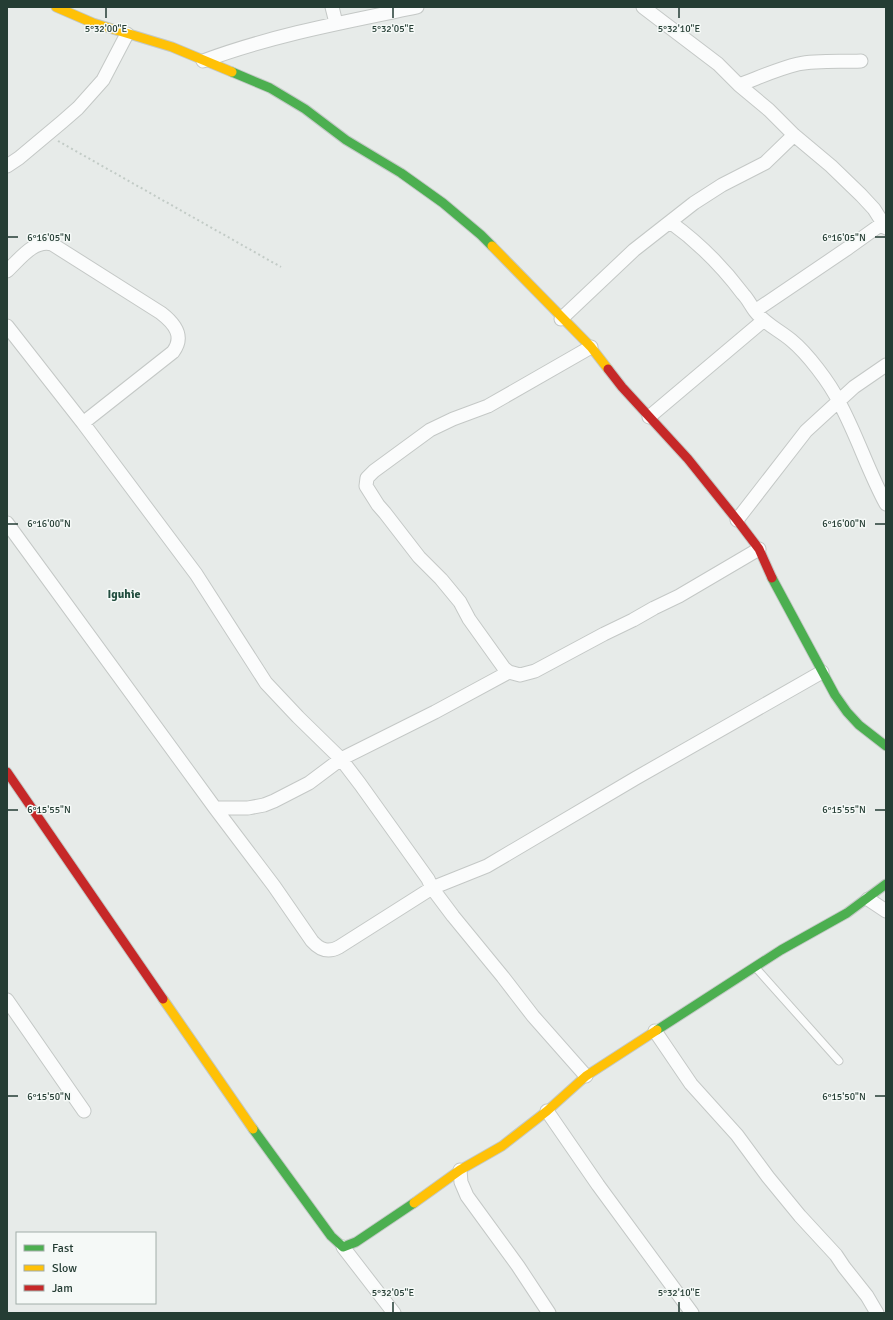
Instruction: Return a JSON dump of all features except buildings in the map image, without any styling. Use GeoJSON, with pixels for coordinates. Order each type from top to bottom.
{"type":"FeatureCollection","features":[{"type":"Feature","properties":{"kind":"street"},"geometry":{"type":"LineString","coordinates":[[56,7],[93,23],[172,47],[270,88],[305,109],[346,140],[401,173],[443,203],[481,235],[561,319],[590,347],[622,387],[688,460],[737,520],[759,549],[779,592],[822,672],[846,712],[859,725],[886,746]]}},
{"type":"Feature","properties":{"kind":"street"},"geometry":{"type":"LineString","coordinates":[[332,7],[336,23]]}},
{"type":"Feature","properties":{"kind":"street"},"geometry":{"type":"LineString","coordinates":[[203,61],[268,40],[336,23],[417,7]]}},
{"type":"Feature","properties":{"kind":"street"},"geometry":{"type":"LineString","coordinates":[[643,7],[718,64],[739,85],[769,110],[794,135],[831,166],[874,209],[884,225],[848,248],[759,315],[649,417]]}},
{"type":"Feature","properties":{"kind":"street"},"geometry":{"type":"LineString","coordinates":[[7,166],[19,158],[78,108],[103,80],[127,34]]}},
{"type":"Feature","properties":{"kind":"street"},"geometry":{"type":"LineString","coordinates":[[739,85],[774,71],[799,64],[812,62],[861,61]]}},
{"type":"Feature","properties":{"kind":"street"},"geometry":{"type":"LineString","coordinates":[[561,319],[634,250],[709,192],[765,163],[794,135]]}},
{"type":"Feature","properties":{"kind":"street"},"geometry":{"type":"LineString","coordinates":[[670,222],[695,240],[710,255],[759,315],[773,328],[794,343],[821,375],[839,401],[876,486],[886,504]]}},
{"type":"Feature","properties":{"kind":"street"},"geometry":{"type":"LineString","coordinates":[[7,271],[33,247],[44,243],[52,244],[161,313],[168,318],[177,331],[178,343],[173,352],[83,423]]}},
{"type":"Feature","properties":{"kind":"street"},"geometry":{"type":"LineString","coordinates":[[7,326],[83,423],[196,574],[266,683],[341,759],[453,916],[503,976],[532,1016],[586,1076]]}},
{"type":"Feature","properties":{"kind":"street"},"geometry":{"type":"LineString","coordinates":[[590,347],[488,406],[446,422],[430,430],[374,471],[367,478],[367,489],[378,505],[419,557],[441,579],[460,602],[469,619],[504,668],[509,672],[520,675],[540,669],[604,634],[679,596],[759,549]]}},
{"type":"Feature","properties":{"kind":"street"},"geometry":{"type":"LineString","coordinates":[[737,520],[806,431],[854,387],[886,365]]}},
{"type":"Feature","properties":{"kind":"street"},"geometry":{"type":"LineString","coordinates":[[7,523],[215,808],[274,886],[312,941],[322,950],[330,951],[339,947],[432,888],[486,866],[636,778],[822,672]]}},
{"type":"Feature","properties":{"kind":"street"},"geometry":{"type":"LineString","coordinates":[[215,808],[248,808],[264,805],[274,801],[309,782],[341,759],[435,712],[509,672]]}},
{"type":"Feature","properties":{"kind":"street"},"geometry":{"type":"LineString","coordinates":[[7,772],[265,1146],[331,1236],[343,1247],[394,1313]]}},
{"type":"Feature","properties":{"kind":"street"},"geometry":{"type":"LineString","coordinates":[[343,1247],[372,1232],[460,1170],[502,1146],[547,1111],[586,1076],[655,1030],[694,1007],[754,966],[847,913],[868,899],[886,884]]}},
{"type":"Feature","properties":{"kind":"street"},"geometry":{"type":"LineString","coordinates":[[868,899],[886,911]]}},
{"type":"Feature","properties":{"kind":"street"},"geometry":{"type":"LineString","coordinates":[[7,1000],[84,1110]]}},
{"type":"Feature","properties":{"kind":"street"},"geometry":{"type":"LineString","coordinates":[[655,1030],[691,1084],[737,1135],[768,1177],[800,1216],[836,1255],[867,1296],[877,1313]]}},
{"type":"Feature","properties":{"kind":"street"},"geometry":{"type":"LineString","coordinates":[[547,1111],[598,1185],[692,1313]]}},
{"type":"Feature","properties":{"kind":"street"},"geometry":{"type":"LineString","coordinates":[[460,1170],[461,1182],[467,1196],[518,1266],[549,1313]]}},
{"type":"Feature","properties":{"kind":"lane"},"geometry":{"type":"LineString","coordinates":[[754,966],[839,1061]]}},
{"type":"Feature","properties":{"kind":"path"},"geometry":{"type":"LineString","coordinates":[[47,134],[281,267]]}},
{"type":"Feature","properties":{"kind":"traffic: fast"},"geometry":{"type":"LineString","coordinates":[[232,72],[270,88],[305,109],[346,140],[401,173],[443,203],[492,246]]}},
{"type":"Feature","properties":{"kind":"traffic: fast"},"geometry":{"type":"LineString","coordinates":[[772,578],[835,695],[847,712],[859,725],[886,746]]}},
{"type":"Feature","properties":{"kind":"traffic: fast"},"geometry":{"type":"LineString","coordinates":[[657,1030],[781,950],[847,913],[886,884]]}},
{"type":"Feature","properties":{"kind":"traffic: fast"},"geometry":{"type":"LineString","coordinates":[[253,1129],[331,1236],[343,1247],[356,1242],[414,1203]]}},
{"type":"Feature","properties":{"kind":"traffic: slow"},"geometry":{"type":"LineString","coordinates":[[56,7],[93,23],[172,47],[232,72]]}},
{"type":"Feature","properties":{"kind":"traffic: slow"},"geometry":{"type":"LineString","coordinates":[[492,246],[591,347],[608,369]]}},
{"type":"Feature","properties":{"kind":"traffic: slow"},"geometry":{"type":"LineString","coordinates":[[163,999],[253,1129]]}},
{"type":"Feature","properties":{"kind":"traffic: slow"},"geometry":{"type":"LineString","coordinates":[[414,1203],[460,1170],[502,1146],[547,1111],[586,1076],[657,1030]]}},
{"type":"Feature","properties":{"kind":"traffic: jam"},"geometry":{"type":"LineString","coordinates":[[608,369],[622,387],[688,459],[737,520],[759,549],[772,578]]}},
{"type":"Feature","properties":{"kind":"traffic: jam"},"geometry":{"type":"LineString","coordinates":[[7,772],[163,999]]}},
{"type":"Feature","properties":{"kind":"district","name":"Iguhie"},"geometry":{"type":"Point","coordinates":[124,594]}}]}
